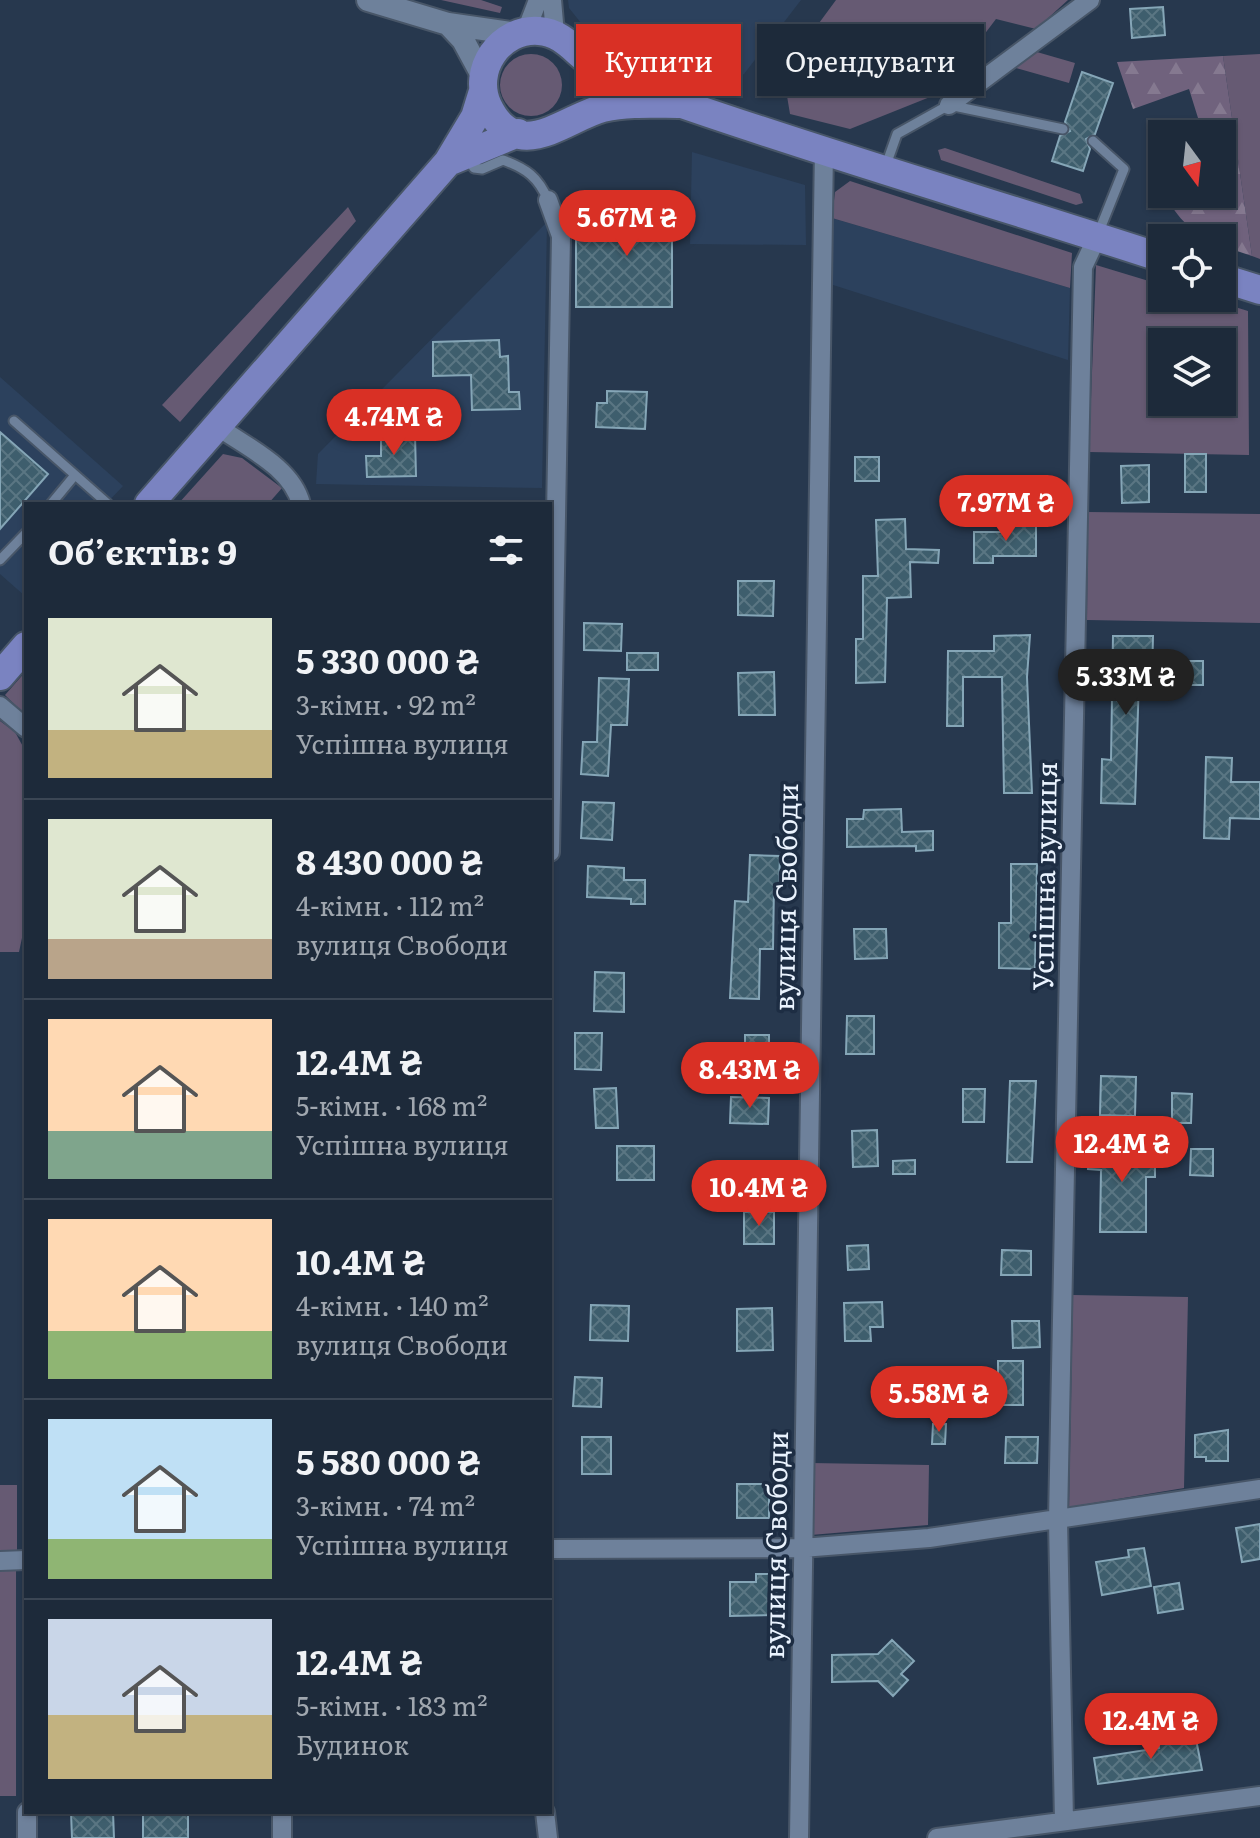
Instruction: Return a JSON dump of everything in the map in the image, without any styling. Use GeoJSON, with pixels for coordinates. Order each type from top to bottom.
{"type":"FeatureCollection","features":[{"type":"Feature","properties":{"kind":"main road"},"geometry":{"type":"LineString","coordinates":[[151,502],[457,158],[475,117],[493,51],[521,32],[555,34],[576,51]]}},
{"type":"Feature","properties":{"kind":"main road"},"geometry":{"type":"LineString","coordinates":[[483,84],[495,117],[518,133]]}},
{"type":"Feature","properties":{"kind":"main road"},"geometry":{"type":"LineString","coordinates":[[571,122],[580,111],[585,96]]}},
{"type":"Feature","properties":{"kind":"main road"},"geometry":{"type":"LineString","coordinates":[[662,96],[1148,253]]}},
{"type":"Feature","properties":{"kind":"main road"},"geometry":{"type":"LineString","coordinates":[[457,158],[518,133],[545,135],[605,108],[681,104]]}},
{"type":"Feature","properties":{"kind":"main road"},"geometry":{"type":"LineString","coordinates":[[1236,282],[1260,290]]}},
{"type":"Feature","properties":{"kind":"main road"},"geometry":{"type":"LineString","coordinates":[[0,676],[24,648]]}},
{"type":"Feature","properties":{"kind":"street"},"geometry":{"type":"LineString","coordinates":[[368,0],[448,24],[521,32],[538,0]]}},
{"type":"Feature","properties":{"kind":"street"},"geometry":{"type":"LineString","coordinates":[[552,0],[555,34]]}},
{"type":"Feature","properties":{"kind":"street"},"geometry":{"type":"LineString","coordinates":[[949,105],[1090,0]]}},
{"type":"Feature","properties":{"kind":"street"},"geometry":{"type":"LineString","coordinates":[[448,24],[463,40],[483,84]]}},
{"type":"Feature","properties":{"kind":"street","name":"вулиця Свободи"},"geometry":{"type":"LineString","coordinates":[[799,1838],[824,148]]}},
{"type":"Feature","properties":{"kind":"street"},"geometry":{"type":"LineString","coordinates":[[548,200],[561,236],[552,740]]}},
{"type":"Feature","properties":{"kind":"street","name":"Успішна вулиця"},"geometry":{"type":"LineString","coordinates":[[1064,1821],[1058,1520],[1083,267],[1097,237]]}},
{"type":"Feature","properties":{"kind":"street"},"geometry":{"type":"LineString","coordinates":[[217,426],[282,472],[297,487],[301,502]]}},
{"type":"Feature","properties":{"kind":"street"},"geometry":{"type":"LineString","coordinates":[[0,706],[24,726]]}},
{"type":"Feature","properties":{"kind":"street"},"geometry":{"type":"LineString","coordinates":[[552,1549],[802,1548],[929,1538],[1260,1489]]}},
{"type":"Feature","properties":{"kind":"street"},"geometry":{"type":"LineString","coordinates":[[0,1561],[24,1560]]}},
{"type":"Feature","properties":{"kind":"street"},"geometry":{"type":"LineString","coordinates":[[937,1838],[1260,1796]]}},
{"type":"Feature","properties":{"kind":"street"},"geometry":{"type":"LineString","coordinates":[[27,1814],[27,1838]]}},
{"type":"Feature","properties":{"kind":"street"},"geometry":{"type":"LineString","coordinates":[[282,1814],[282,1838]]}},
{"type":"Feature","properties":{"kind":"street"},"geometry":{"type":"LineString","coordinates":[[545,1814],[548,1838]]}},
{"type":"Feature","properties":{"kind":"lane"},"geometry":{"type":"LineString","coordinates":[[885,168],[897,134],[949,105],[1063,129]]}},
{"type":"Feature","properties":{"kind":"lane"},"geometry":{"type":"LineString","coordinates":[[1093,141],[1124,169],[1097,237]]}},
{"type":"Feature","properties":{"kind":"lane"},"geometry":{"type":"LineString","coordinates":[[457,158],[474,168],[482,169],[503,160],[523,168],[540,181],[548,200]]}},
{"type":"Feature","properties":{"kind":"lane"},"geometry":{"type":"LineString","coordinates":[[14,421],[106,502]]}},
{"type":"Feature","properties":{"kind":"lane"},"geometry":{"type":"LineString","coordinates":[[53,502],[75,475]]}},
{"type":"Feature","properties":{"kind":"lane"},"geometry":{"type":"LineString","coordinates":[[0,560],[24,535]]}},
{"type":"Feature","properties":{"kind":"shaded area"},"geometry":{"type":"Polygon","coordinates":[[[441,0],[481,0],[502,7],[500,13],[441,0]]]}},
{"type":"Feature","properties":{"kind":"shaded area"},"geometry":{"type":"Polygon","coordinates":[[[568,0],[801,0],[783,24],[757,24],[757,57],[741,76],[741,24],[582,24],[569,8],[568,0]]]}},
{"type":"Feature","properties":{"kind":"shaded area"},"geometry":{"type":"Polygon","coordinates":[[[836,0],[1068,0],[1036,29],[996,19],[984,35],[984,24],[818,24],[836,0]]]}},
{"type":"Feature","properties":{"kind":"shaded area"},"geometry":{"type":"Polygon","coordinates":[[[1030,50],[1075,63],[1069,83],[1016,68],[1030,50]]]}},
{"type":"Feature","properties":{"kind":"shaded area"},"geometry":{"type":"Polygon","coordinates":[[[525,54],[537,54],[553,63],[560,73],[560,97],[553,107],[537,116],[525,116],[505,102],[500,91],[500,79],[514,59],[525,54]]]}},
{"type":"Feature","properties":{"kind":"shaded area"},"geometry":{"type":"Polygon","coordinates":[[[1260,54],[1260,259],[1252,256],[1236,146],[1236,120],[1232,120],[1223,56],[1260,54]]]}},
{"type":"Feature","properties":{"kind":"shaded area"},"geometry":{"type":"Polygon","coordinates":[[[787,96],[932,96],[850,129],[790,114],[787,96]]]}},
{"type":"Feature","properties":{"kind":"shaded area"},"geometry":{"type":"Polygon","coordinates":[[[945,148],[1080,194],[1083,203],[1076,205],[941,160],[938,150],[945,148]]]}},
{"type":"Feature","properties":{"kind":"shaded area"},"geometry":{"type":"Polygon","coordinates":[[[692,152],[805,185],[806,245],[690,244],[692,152]]]}},
{"type":"Feature","properties":{"kind":"shaded area"},"geometry":{"type":"Polygon","coordinates":[[[850,181],[1072,253],[1070,288],[832,218],[835,192],[850,181]]]}},
{"type":"Feature","properties":{"kind":"shaded area"},"geometry":{"type":"Polygon","coordinates":[[[348,207],[356,221],[180,422],[162,405],[348,207]]]}},
{"type":"Feature","properties":{"kind":"shaded area"},"geometry":{"type":"Polygon","coordinates":[[[832,218],[1070,288],[1068,360],[830,284],[832,218]]]}},
{"type":"Feature","properties":{"kind":"shaded area"},"geometry":{"type":"Polygon","coordinates":[[[547,222],[542,488],[316,484],[318,454],[547,222]]]}},
{"type":"Feature","properties":{"kind":"shaded area"},"geometry":{"type":"Polygon","coordinates":[[[1096,265],[1148,281],[1148,312],[1236,312],[1236,307],[1248,311],[1249,455],[1089,452],[1096,265]]]}},
{"type":"Feature","properties":{"kind":"shaded area"},"geometry":{"type":"Polygon","coordinates":[[[0,377],[123,486],[108,502],[24,502],[24,595],[0,574],[0,377]]]}},
{"type":"Feature","properties":{"kind":"shaded area"},"geometry":{"type":"Polygon","coordinates":[[[223,454],[242,458],[282,488],[270,502],[180,502],[223,454]]]}},
{"type":"Feature","properties":{"kind":"shaded area"},"geometry":{"type":"Polygon","coordinates":[[[1088,512],[1260,514],[1260,623],[1087,620],[1088,512]]]}},
{"type":"Feature","properties":{"kind":"shaded area"},"geometry":{"type":"Polygon","coordinates":[[[24,673],[24,714],[5,695],[24,673]]]}},
{"type":"Feature","properties":{"kind":"shaded area"},"geometry":{"type":"Polygon","coordinates":[[[0,721],[15,732],[24,748],[24,928],[19,952],[0,952],[0,721]]]}},
{"type":"Feature","properties":{"kind":"shaded area"},"geometry":{"type":"Polygon","coordinates":[[[1073,1295],[1188,1297],[1184,1488],[1069,1507],[1073,1295]]]}},
{"type":"Feature","properties":{"kind":"shaded area"},"geometry":{"type":"Polygon","coordinates":[[[811,1463],[929,1465],[928,1525],[811,1535],[811,1463]]]}},
{"type":"Feature","properties":{"kind":"shaded area"},"geometry":{"type":"Polygon","coordinates":[[[0,1485],[17,1485],[17,1552],[0,1552],[0,1485]]]}},
{"type":"Feature","properties":{"kind":"shaded area"},"geometry":{"type":"Polygon","coordinates":[[[16,1569],[16,1796],[0,1796],[0,1570],[16,1569]]]}},
{"type":"Feature","properties":{"kind":"green space"},"geometry":{"type":"Polygon","coordinates":[[[1223,56],[1232,120],[1199,120],[1189,89],[1133,109],[1117,62],[1223,56]]]}},
{"type":"Feature","properties":{"kind":"green space"},"geometry":{"type":"Polygon","coordinates":[[[1236,146],[1252,256],[1236,251],[1236,224],[1187,224],[1173,208],[1236,208],[1236,146]]]}},
{"type":"Feature","properties":{"kind":"building"},"geometry":{"type":"Polygon","coordinates":[[[1163,7],[1165,35],[1132,38],[1130,9],[1163,7]]]}},
{"type":"Feature","properties":{"kind":"building"},"geometry":{"type":"Polygon","coordinates":[[[1082,72],[1113,83],[1095,134],[1086,139],[1090,149],[1083,171],[1052,161],[1060,136],[1070,131],[1065,122],[1082,72]]]}},
{"type":"Feature","properties":{"kind":"building"},"geometry":{"type":"Polygon","coordinates":[[[630,202],[672,202],[672,307],[576,307],[576,233],[630,202]]]}},
{"type":"Feature","properties":{"kind":"building"},"geometry":{"type":"Polygon","coordinates":[[[499,340],[500,357],[508,356],[509,392],[519,392],[520,409],[472,410],[471,375],[433,376],[433,342],[499,340]]]}},
{"type":"Feature","properties":{"kind":"building"},"geometry":{"type":"Polygon","coordinates":[[[607,391],[647,392],[645,429],[596,427],[597,403],[607,403],[607,391]]]}},
{"type":"Feature","properties":{"kind":"building"},"geometry":{"type":"Polygon","coordinates":[[[0,432],[48,474],[0,529],[0,432]]]}},
{"type":"Feature","properties":{"kind":"building"},"geometry":{"type":"Polygon","coordinates":[[[415,434],[416,476],[367,477],[366,456],[381,456],[381,435],[415,434]]]}},
{"type":"Feature","properties":{"kind":"building"},"geometry":{"type":"Polygon","coordinates":[[[1185,454],[1206,454],[1206,492],[1185,492],[1185,454]]]}},
{"type":"Feature","properties":{"kind":"building"},"geometry":{"type":"Polygon","coordinates":[[[855,457],[879,457],[879,481],[855,481],[855,457]]]}},
{"type":"Feature","properties":{"kind":"building"},"geometry":{"type":"Polygon","coordinates":[[[1149,465],[1149,502],[1122,503],[1121,466],[1149,465]]]}},
{"type":"Feature","properties":{"kind":"building"},"geometry":{"type":"Polygon","coordinates":[[[905,519],[906,549],[939,550],[938,563],[910,562],[911,597],[887,598],[885,682],[856,683],[856,639],[863,639],[863,576],[878,576],[876,520],[905,519]]]}},
{"type":"Feature","properties":{"kind":"building"},"geometry":{"type":"Polygon","coordinates":[[[1010,523],[1036,523],[1036,556],[993,556],[993,563],[974,563],[974,532],[1010,532],[1010,523]]]}},
{"type":"Feature","properties":{"kind":"building"},"geometry":{"type":"Polygon","coordinates":[[[738,581],[774,581],[773,616],[738,615],[738,581]]]}},
{"type":"Feature","properties":{"kind":"building"},"geometry":{"type":"Polygon","coordinates":[[[584,623],[622,624],[621,651],[584,650],[584,623]]]}},
{"type":"Feature","properties":{"kind":"building"},"geometry":{"type":"Polygon","coordinates":[[[1030,635],[1027,677],[1032,793],[1004,793],[1002,677],[963,677],[963,726],[947,726],[948,651],[994,651],[994,636],[1030,635]]]}},
{"type":"Feature","properties":{"kind":"building"},"geometry":{"type":"Polygon","coordinates":[[[1113,636],[1153,636],[1152,679],[1139,679],[1135,804],[1101,803],[1102,759],[1111,760],[1113,636]]]}},
{"type":"Feature","properties":{"kind":"building"},"geometry":{"type":"Polygon","coordinates":[[[627,653],[658,653],[658,670],[627,670],[627,653]]]}},
{"type":"Feature","properties":{"kind":"building"},"geometry":{"type":"Polygon","coordinates":[[[1189,661],[1203,661],[1203,685],[1188,685],[1189,661]]]}},
{"type":"Feature","properties":{"kind":"building"},"geometry":{"type":"Polygon","coordinates":[[[774,672],[775,715],[739,715],[738,673],[774,672]]]}},
{"type":"Feature","properties":{"kind":"building"},"geometry":{"type":"Polygon","coordinates":[[[599,678],[629,679],[627,725],[611,725],[608,776],[581,774],[583,742],[597,742],[599,678]]]}},
{"type":"Feature","properties":{"kind":"building"},"geometry":{"type":"Polygon","coordinates":[[[1206,757],[1232,758],[1231,782],[1260,782],[1260,819],[1230,818],[1229,839],[1204,838],[1206,757]]]}},
{"type":"Feature","properties":{"kind":"building"},"geometry":{"type":"Polygon","coordinates":[[[583,802],[614,803],[612,840],[581,838],[583,802]]]}},
{"type":"Feature","properties":{"kind":"building"},"geometry":{"type":"Polygon","coordinates":[[[901,809],[902,832],[933,831],[933,850],[916,851],[916,846],[847,847],[847,819],[863,819],[864,810],[901,809]]]}},
{"type":"Feature","properties":{"kind":"building"},"geometry":{"type":"Polygon","coordinates":[[[750,855],[780,856],[779,886],[774,885],[773,949],[760,949],[759,999],[730,998],[735,901],[748,902],[750,855]]]}},
{"type":"Feature","properties":{"kind":"building"},"geometry":{"type":"Polygon","coordinates":[[[1011,864],[1037,864],[1035,969],[999,968],[999,923],[1011,923],[1011,864]]]}},
{"type":"Feature","properties":{"kind":"building"},"geometry":{"type":"Polygon","coordinates":[[[588,866],[624,868],[624,880],[645,880],[645,904],[631,904],[631,899],[587,897],[588,866]]]}},
{"type":"Feature","properties":{"kind":"building"},"geometry":{"type":"Polygon","coordinates":[[[854,929],[886,929],[887,958],[855,959],[854,929]]]}},
{"type":"Feature","properties":{"kind":"building"},"geometry":{"type":"Polygon","coordinates":[[[595,972],[624,973],[624,1012],[594,1011],[595,972]]]}},
{"type":"Feature","properties":{"kind":"building"},"geometry":{"type":"Polygon","coordinates":[[[847,1016],[874,1016],[874,1054],[846,1054],[847,1016]]]}},
{"type":"Feature","properties":{"kind":"building"},"geometry":{"type":"Polygon","coordinates":[[[575,1033],[602,1033],[601,1070],[575,1069],[575,1033]]]}},
{"type":"Feature","properties":{"kind":"building"},"geometry":{"type":"Polygon","coordinates":[[[745,1035],[769,1035],[769,1064],[745,1064],[745,1035]]]}},
{"type":"Feature","properties":{"kind":"building"},"geometry":{"type":"Polygon","coordinates":[[[1101,1076],[1136,1077],[1135,1116],[1100,1115],[1101,1076]]]}},
{"type":"Feature","properties":{"kind":"building"},"geometry":{"type":"Polygon","coordinates":[[[1010,1081],[1036,1081],[1032,1162],[1007,1162],[1010,1081]]]}},
{"type":"Feature","properties":{"kind":"building"},"geometry":{"type":"Polygon","coordinates":[[[616,1088],[618,1128],[596,1128],[594,1089],[616,1088]]]}},
{"type":"Feature","properties":{"kind":"building"},"geometry":{"type":"Polygon","coordinates":[[[963,1089],[985,1089],[984,1122],[963,1122],[963,1089]]]}},
{"type":"Feature","properties":{"kind":"building"},"geometry":{"type":"Polygon","coordinates":[[[1172,1093],[1192,1094],[1191,1123],[1172,1123],[1172,1093]]]}},
{"type":"Feature","properties":{"kind":"building"},"geometry":{"type":"Polygon","coordinates":[[[731,1097],[769,1098],[768,1124],[730,1123],[731,1097]]]}},
{"type":"Feature","properties":{"kind":"building"},"geometry":{"type":"Polygon","coordinates":[[[877,1130],[878,1166],[853,1167],[852,1131],[877,1130]]]}},
{"type":"Feature","properties":{"kind":"building"},"geometry":{"type":"Polygon","coordinates":[[[1089,1140],[1122,1141],[1122,1147],[1155,1146],[1155,1177],[1146,1177],[1146,1232],[1100,1232],[1101,1170],[1088,1169],[1089,1140]]]}},
{"type":"Feature","properties":{"kind":"building"},"geometry":{"type":"Polygon","coordinates":[[[617,1146],[654,1146],[654,1180],[617,1180],[617,1146]]]}},
{"type":"Feature","properties":{"kind":"building"},"geometry":{"type":"Polygon","coordinates":[[[1191,1149],[1213,1149],[1213,1176],[1190,1175],[1191,1149]]]}},
{"type":"Feature","properties":{"kind":"building"},"geometry":{"type":"Polygon","coordinates":[[[915,1160],[915,1174],[893,1174],[893,1161],[915,1160]]]}},
{"type":"Feature","properties":{"kind":"building"},"geometry":{"type":"Polygon","coordinates":[[[744,1212],[774,1212],[774,1244],[744,1244],[744,1212]]]}},
{"type":"Feature","properties":{"kind":"building"},"geometry":{"type":"Polygon","coordinates":[[[868,1245],[869,1269],[848,1270],[847,1246],[868,1245]]]}},
{"type":"Feature","properties":{"kind":"building"},"geometry":{"type":"Polygon","coordinates":[[[1002,1250],[1031,1251],[1031,1275],[1001,1275],[1002,1250]]]}},
{"type":"Feature","properties":{"kind":"building"},"geometry":{"type":"Polygon","coordinates":[[[882,1302],[883,1327],[870,1327],[871,1341],[845,1341],[844,1303],[882,1302]]]}},
{"type":"Feature","properties":{"kind":"building"},"geometry":{"type":"Polygon","coordinates":[[[591,1305],[629,1306],[628,1341],[590,1340],[591,1305]]]}},
{"type":"Feature","properties":{"kind":"building"},"geometry":{"type":"Polygon","coordinates":[[[772,1308],[773,1350],[737,1351],[737,1309],[772,1308]]]}},
{"type":"Feature","properties":{"kind":"building"},"geometry":{"type":"Polygon","coordinates":[[[1012,1321],[1039,1321],[1040,1347],[1013,1348],[1012,1321]]]}},
{"type":"Feature","properties":{"kind":"building"},"geometry":{"type":"Polygon","coordinates":[[[998,1361],[1023,1361],[1023,1405],[998,1405],[998,1361]]]}},
{"type":"Feature","properties":{"kind":"building"},"geometry":{"type":"Polygon","coordinates":[[[575,1377],[602,1378],[601,1407],[573,1406],[575,1377]]]}},
{"type":"Feature","properties":{"kind":"building"},"geometry":{"type":"Polygon","coordinates":[[[933,1424],[946,1424],[945,1444],[932,1444],[933,1424]]]}},
{"type":"Feature","properties":{"kind":"building"},"geometry":{"type":"Polygon","coordinates":[[[1228,1430],[1228,1461],[1206,1461],[1206,1457],[1195,1457],[1195,1435],[1228,1430]]]}},
{"type":"Feature","properties":{"kind":"building"},"geometry":{"type":"Polygon","coordinates":[[[582,1437],[611,1437],[611,1474],[582,1474],[582,1437]]]}},
{"type":"Feature","properties":{"kind":"building"},"geometry":{"type":"Polygon","coordinates":[[[1006,1437],[1038,1437],[1037,1463],[1005,1463],[1006,1437]]]}},
{"type":"Feature","properties":{"kind":"building"},"geometry":{"type":"Polygon","coordinates":[[[737,1484],[769,1484],[769,1518],[737,1518],[737,1484]]]}},
{"type":"Feature","properties":{"kind":"building"},"geometry":{"type":"Polygon","coordinates":[[[1260,1524],[1260,1559],[1242,1562],[1236,1528],[1260,1524]]]}},
{"type":"Feature","properties":{"kind":"building"},"geometry":{"type":"Polygon","coordinates":[[[1144,1548],[1151,1586],[1102,1595],[1096,1562],[1129,1557],[1128,1550],[1144,1548]]]}},
{"type":"Feature","properties":{"kind":"building"},"geometry":{"type":"Polygon","coordinates":[[[756,1574],[776,1574],[777,1615],[730,1616],[730,1582],[756,1582],[756,1574]]]}},
{"type":"Feature","properties":{"kind":"building"},"geometry":{"type":"Polygon","coordinates":[[[1179,1583],[1183,1609],[1158,1613],[1154,1587],[1179,1583]]]}},
{"type":"Feature","properties":{"kind":"building"},"geometry":{"type":"Polygon","coordinates":[[[892,1640],[914,1661],[901,1674],[908,1680],[893,1696],[878,1681],[832,1682],[832,1655],[878,1654],[892,1640]]]}},
{"type":"Feature","properties":{"kind":"building"},"geometry":{"type":"Polygon","coordinates":[[[1195,1734],[1202,1770],[1098,1784],[1094,1758],[1159,1748],[1158,1741],[1195,1734]]]}},
{"type":"Feature","properties":{"kind":"building"},"geometry":{"type":"Polygon","coordinates":[[[71,1814],[113,1814],[114,1838],[72,1838],[71,1814]]]}},
{"type":"Feature","properties":{"kind":"building"},"geometry":{"type":"Polygon","coordinates":[[[143,1814],[188,1814],[188,1838],[143,1838],[143,1814]]]}}]}
